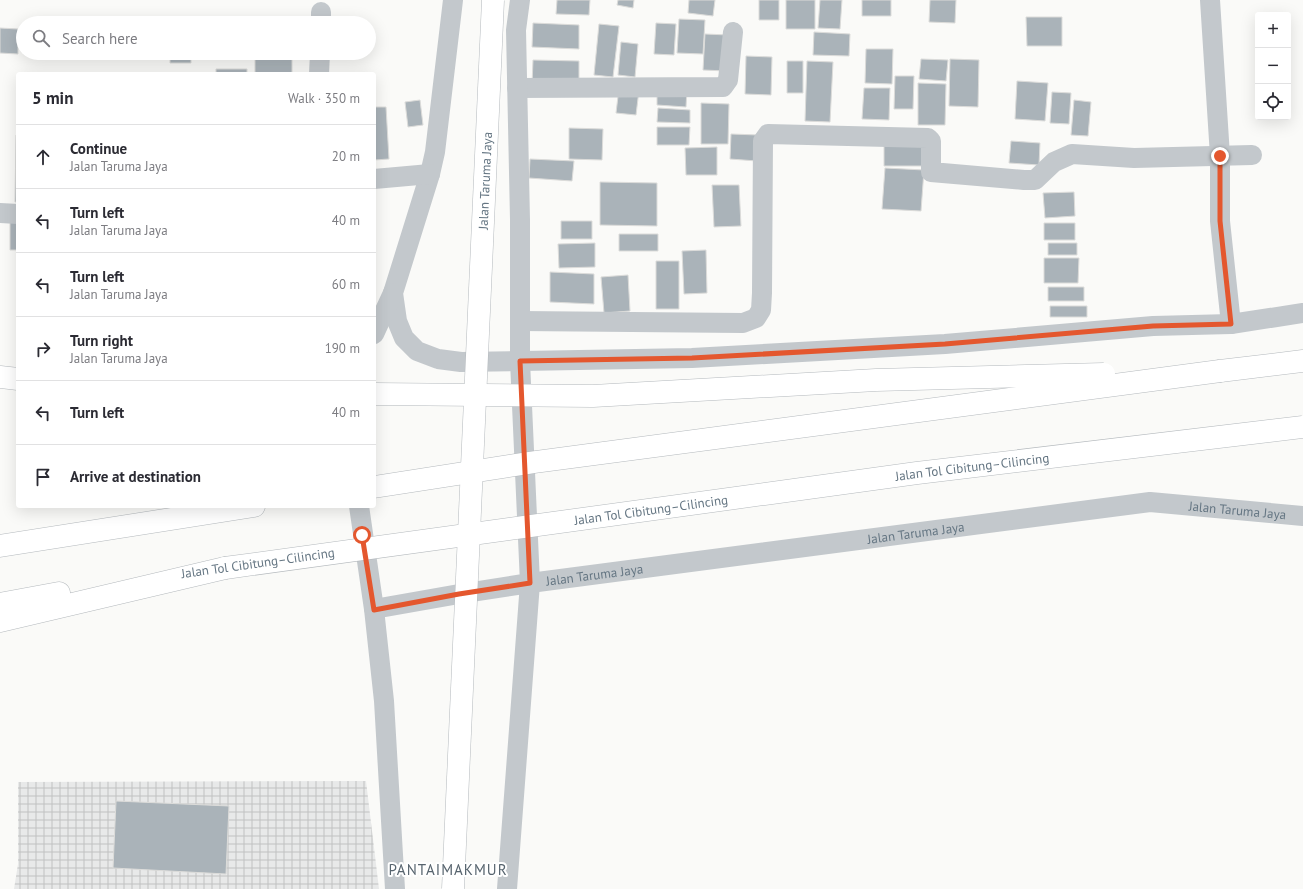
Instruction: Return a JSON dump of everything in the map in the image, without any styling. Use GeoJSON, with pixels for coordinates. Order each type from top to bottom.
{"type":"FeatureCollection","features":[{"type":"Feature","properties":{"kind":"main road","name":"Jalan Taruma Jaya"},"geometry":{"type":"LineString","coordinates":[[453,889],[494,0]]}},
{"type":"Feature","properties":{"kind":"main road"},"geometry":{"type":"LineString","coordinates":[[376,487],[536,462],[1303,361]]}},
{"type":"Feature","properties":{"kind":"main road"},"geometry":{"type":"LineString","coordinates":[[376,394],[593,396],[876,380],[1220,371]]}},
{"type":"Feature","properties":{"kind":"main road"},"geometry":{"type":"LineString","coordinates":[[0,377],[16,379]]}},
{"type":"Feature","properties":{"kind":"main road","name":"Jalan Tol Cibitung–Cilincing"},"geometry":{"type":"LineString","coordinates":[[0,604],[225,568],[917,474],[1303,427]]}},
{"type":"Feature","properties":{"kind":"main road"},"geometry":{"type":"LineString","coordinates":[[0,546],[241,508]]}},
{"type":"Feature","properties":{"kind":"main road"},"geometry":{"type":"LineString","coordinates":[[0,621],[225,568]]}},
{"type":"Feature","properties":{"kind":"street"},"geometry":{"type":"LineString","coordinates":[[376,330],[393,293],[430,174],[435,152],[453,0]]}},
{"type":"Feature","properties":{"kind":"street","name":"Jalan Taruma Jaya"},"geometry":{"type":"LineString","coordinates":[[507,889],[530,583],[520,361],[520,220],[516,30],[520,0]]}},
{"type":"Feature","properties":{"kind":"street"},"geometry":{"type":"LineString","coordinates":[[1210,0],[1220,156],[1220,221],[1231,324]]}},
{"type":"Feature","properties":{"kind":"street"},"geometry":{"type":"LineString","coordinates":[[517,88],[723,87],[728,80],[733,32]]}},
{"type":"Feature","properties":{"kind":"street"},"geometry":{"type":"LineString","coordinates":[[319,72],[320,60]]}},
{"type":"Feature","properties":{"kind":"street"},"geometry":{"type":"LineString","coordinates":[[520,320],[743,323],[756,318],[761,310],[762,293],[763,141],[768,134],[928,138],[931,141],[931,172],[1024,180],[1035,180],[1054,162],[1072,154],[1134,158],[1252,155]]}},
{"type":"Feature","properties":{"kind":"street"},"geometry":{"type":"LineString","coordinates":[[376,179],[430,174]]}},
{"type":"Feature","properties":{"kind":"street"},"geometry":{"type":"LineString","coordinates":[[0,213],[16,214]]}},
{"type":"Feature","properties":{"kind":"street"},"geometry":{"type":"LineString","coordinates":[[393,293],[397,321],[404,338],[417,351],[438,360],[461,362],[692,358],[945,344],[1153,326],[1231,324],[1303,313]]}},
{"type":"Feature","properties":{"kind":"street","name":"Jalan Taruma Jaya"},"geometry":{"type":"LineString","coordinates":[[374,610],[459,594],[530,583],[1150,502],[1303,516]]}},
{"type":"Feature","properties":{"kind":"street"},"geometry":{"type":"LineString","coordinates":[[359,508],[374,610],[384,701],[395,889]]}},
{"type":"Feature","properties":{"kind":"shaded area"},"geometry":{"type":"Polygon","coordinates":[[[366,781],[379,889],[14,889],[18,864],[18,782],[366,781]]]}},
{"type":"Feature","properties":{"kind":"building"},"geometry":{"type":"Polygon","coordinates":[[[557,0],[590,0],[589,15],[556,14],[557,0]]]}},
{"type":"Feature","properties":{"kind":"building"},"geometry":{"type":"Polygon","coordinates":[[[618,0],[634,0],[633,8],[617,5],[618,0]]]}},
{"type":"Feature","properties":{"kind":"building"},"geometry":{"type":"Polygon","coordinates":[[[689,0],[715,0],[713,16],[688,13],[689,0]]]}},
{"type":"Feature","properties":{"kind":"building"},"geometry":{"type":"Polygon","coordinates":[[[759,0],[779,0],[779,20],[759,20],[759,0]]]}},
{"type":"Feature","properties":{"kind":"building"},"geometry":{"type":"Polygon","coordinates":[[[786,0],[815,0],[815,29],[786,29],[786,0]]]}},
{"type":"Feature","properties":{"kind":"building"},"geometry":{"type":"Polygon","coordinates":[[[820,0],[842,0],[840,29],[818,28],[820,0]]]}},
{"type":"Feature","properties":{"kind":"building"},"geometry":{"type":"Polygon","coordinates":[[[862,0],[891,0],[891,16],[862,16],[862,0]]]}},
{"type":"Feature","properties":{"kind":"building"},"geometry":{"type":"Polygon","coordinates":[[[930,0],[956,0],[955,23],[929,22],[930,0]]]}},
{"type":"Feature","properties":{"kind":"building"},"geometry":{"type":"Polygon","coordinates":[[[1026,17],[1062,17],[1062,46],[1027,46],[1026,17]]]}},
{"type":"Feature","properties":{"kind":"building"},"geometry":{"type":"Polygon","coordinates":[[[679,19],[705,20],[703,54],[677,53],[679,19]]]}},
{"type":"Feature","properties":{"kind":"building"},"geometry":{"type":"Polygon","coordinates":[[[533,23],[579,25],[579,49],[532,47],[533,23]]]}},
{"type":"Feature","properties":{"kind":"building"},"geometry":{"type":"Polygon","coordinates":[[[656,23],[676,24],[674,55],[654,54],[656,23]]]}},
{"type":"Feature","properties":{"kind":"building"},"geometry":{"type":"Polygon","coordinates":[[[599,24],[619,26],[613,77],[594,75],[599,24]]]}},
{"type":"Feature","properties":{"kind":"building"},"geometry":{"type":"Polygon","coordinates":[[[0,28],[16,29],[16,54],[0,53],[0,28]]]}},
{"type":"Feature","properties":{"kind":"building"},"geometry":{"type":"Polygon","coordinates":[[[814,32],[850,34],[849,56],[813,55],[814,32]]]}},
{"type":"Feature","properties":{"kind":"building"},"geometry":{"type":"Polygon","coordinates":[[[705,34],[728,35],[727,71],[703,70],[705,34]]]}},
{"type":"Feature","properties":{"kind":"building"},"geometry":{"type":"Polygon","coordinates":[[[621,42],[638,44],[635,77],[618,75],[621,42]]]}},
{"type":"Feature","properties":{"kind":"building"},"geometry":{"type":"Polygon","coordinates":[[[866,49],[893,49],[892,84],[865,83],[866,49]]]}},
{"type":"Feature","properties":{"kind":"building"},"geometry":{"type":"Polygon","coordinates":[[[746,56],[772,57],[771,95],[745,94],[746,56]]]}},
{"type":"Feature","properties":{"kind":"building"},"geometry":{"type":"Polygon","coordinates":[[[921,59],[948,60],[946,81],[919,79],[921,59]]]}},
{"type":"Feature","properties":{"kind":"building"},"geometry":{"type":"Polygon","coordinates":[[[950,59],[979,60],[978,107],[949,106],[950,59]]]}},
{"type":"Feature","properties":{"kind":"building"},"geometry":{"type":"Polygon","coordinates":[[[170,60],[191,60],[191,63],[170,63],[170,60]]]}},
{"type":"Feature","properties":{"kind":"building"},"geometry":{"type":"Polygon","coordinates":[[[255,60],[292,60],[292,72],[255,72],[255,60]]]}},
{"type":"Feature","properties":{"kind":"building"},"geometry":{"type":"Polygon","coordinates":[[[533,60],[579,61],[579,87],[532,85],[533,60]]]}},
{"type":"Feature","properties":{"kind":"building"},"geometry":{"type":"Polygon","coordinates":[[[787,61],[803,61],[803,93],[787,93],[787,61]]]}},
{"type":"Feature","properties":{"kind":"building"},"geometry":{"type":"Polygon","coordinates":[[[807,61],[833,62],[830,122],[805,121],[807,61]]]}},
{"type":"Feature","properties":{"kind":"building"},"geometry":{"type":"Polygon","coordinates":[[[216,69],[247,69],[247,72],[216,72],[216,69]]]}},
{"type":"Feature","properties":{"kind":"building"},"geometry":{"type":"Polygon","coordinates":[[[895,76],[914,76],[913,109],[894,109],[895,76]]]}},
{"type":"Feature","properties":{"kind":"building"},"geometry":{"type":"Polygon","coordinates":[[[1017,81],[1048,83],[1045,121],[1015,119],[1017,81]]]}},
{"type":"Feature","properties":{"kind":"building"},"geometry":{"type":"Polygon","coordinates":[[[918,83],[946,84],[945,125],[918,125],[918,83]]]}},
{"type":"Feature","properties":{"kind":"building"},"geometry":{"type":"Polygon","coordinates":[[[619,88],[639,90],[636,115],[616,113],[619,88]]]}},
{"type":"Feature","properties":{"kind":"building"},"geometry":{"type":"Polygon","coordinates":[[[657,88],[687,89],[686,107],[657,105],[657,88]]]}},
{"type":"Feature","properties":{"kind":"building"},"geometry":{"type":"Polygon","coordinates":[[[864,88],[890,88],[889,120],[862,119],[864,88]]]}},
{"type":"Feature","properties":{"kind":"building"},"geometry":{"type":"Polygon","coordinates":[[[1052,92],[1071,93],[1069,124],[1050,123],[1052,92]]]}},
{"type":"Feature","properties":{"kind":"building"},"geometry":{"type":"Polygon","coordinates":[[[420,100],[423,125],[408,127],[405,102],[420,100]]]}},
{"type":"Feature","properties":{"kind":"building"},"geometry":{"type":"Polygon","coordinates":[[[1074,100],[1091,102],[1088,136],[1071,135],[1074,100]]]}},
{"type":"Feature","properties":{"kind":"building"},"geometry":{"type":"Polygon","coordinates":[[[701,103],[729,104],[728,144],[701,144],[701,103]]]}},
{"type":"Feature","properties":{"kind":"building"},"geometry":{"type":"Polygon","coordinates":[[[376,107],[386,107],[389,159],[376,160],[376,107]]]}},
{"type":"Feature","properties":{"kind":"building"},"geometry":{"type":"Polygon","coordinates":[[[658,108],[690,110],[690,123],[657,122],[658,108]]]}},
{"type":"Feature","properties":{"kind":"building"},"geometry":{"type":"Polygon","coordinates":[[[657,127],[690,127],[689,145],[657,145],[657,127]]]}},
{"type":"Feature","properties":{"kind":"building"},"geometry":{"type":"Polygon","coordinates":[[[569,128],[603,129],[602,160],[569,159],[569,128]]]}},
{"type":"Feature","properties":{"kind":"building"},"geometry":{"type":"Polygon","coordinates":[[[731,134],[758,135],[757,161],[730,159],[731,134]]]}},
{"type":"Feature","properties":{"kind":"building"},"geometry":{"type":"Polygon","coordinates":[[[16,135],[16,202],[15,202],[16,135]]]}},
{"type":"Feature","properties":{"kind":"building"},"geometry":{"type":"Polygon","coordinates":[[[884,139],[927,139],[927,166],[884,166],[884,139]]]}},
{"type":"Feature","properties":{"kind":"building"},"geometry":{"type":"Polygon","coordinates":[[[1011,141],[1040,143],[1039,165],[1009,163],[1011,141]]]}},
{"type":"Feature","properties":{"kind":"building"},"geometry":{"type":"Polygon","coordinates":[[[717,147],[717,175],[686,175],[685,148],[717,147]]]}},
{"type":"Feature","properties":{"kind":"building"},"geometry":{"type":"Polygon","coordinates":[[[530,159],[574,161],[572,181],[529,178],[530,159]]]}},
{"type":"Feature","properties":{"kind":"building"},"geometry":{"type":"Polygon","coordinates":[[[885,168],[924,170],[921,211],[882,209],[885,168]]]}},
{"type":"Feature","properties":{"kind":"building"},"geometry":{"type":"Polygon","coordinates":[[[600,182],[657,183],[657,226],[600,225],[600,182]]]}},
{"type":"Feature","properties":{"kind":"building"},"geometry":{"type":"Polygon","coordinates":[[[712,185],[739,185],[741,226],[714,227],[712,185]]]}},
{"type":"Feature","properties":{"kind":"building"},"geometry":{"type":"Polygon","coordinates":[[[1074,192],[1075,216],[1045,218],[1043,193],[1074,192]]]}},
{"type":"Feature","properties":{"kind":"building"},"geometry":{"type":"Polygon","coordinates":[[[10,214],[16,214],[16,250],[10,250],[10,214]]]}},
{"type":"Feature","properties":{"kind":"building"},"geometry":{"type":"Polygon","coordinates":[[[561,221],[592,221],[592,239],[561,239],[561,221]]]}},
{"type":"Feature","properties":{"kind":"building"},"geometry":{"type":"Polygon","coordinates":[[[1044,223],[1075,223],[1075,240],[1044,240],[1044,223]]]}},
{"type":"Feature","properties":{"kind":"building"},"geometry":{"type":"Polygon","coordinates":[[[619,234],[658,234],[658,251],[619,251],[619,234]]]}},
{"type":"Feature","properties":{"kind":"building"},"geometry":{"type":"Polygon","coordinates":[[[595,243],[595,267],[559,268],[558,244],[595,243]]]}},
{"type":"Feature","properties":{"kind":"building"},"geometry":{"type":"Polygon","coordinates":[[[1048,243],[1077,243],[1077,255],[1048,255],[1048,243]]]}},
{"type":"Feature","properties":{"kind":"building"},"geometry":{"type":"Polygon","coordinates":[[[706,250],[707,293],[684,294],[682,251],[706,250]]]}},
{"type":"Feature","properties":{"kind":"building"},"geometry":{"type":"Polygon","coordinates":[[[1044,258],[1079,258],[1078,283],[1044,283],[1044,258]]]}},
{"type":"Feature","properties":{"kind":"building"},"geometry":{"type":"Polygon","coordinates":[[[656,261],[679,261],[679,309],[656,309],[656,261]]]}},
{"type":"Feature","properties":{"kind":"building"},"geometry":{"type":"Polygon","coordinates":[[[550,272],[594,274],[594,304],[550,302],[550,272]]]}},
{"type":"Feature","properties":{"kind":"building"},"geometry":{"type":"Polygon","coordinates":[[[628,275],[630,311],[604,313],[601,277],[628,275]]]}},
{"type":"Feature","properties":{"kind":"building"},"geometry":{"type":"Polygon","coordinates":[[[1048,287],[1084,287],[1084,301],[1048,301],[1048,287]]]}},
{"type":"Feature","properties":{"kind":"building"},"geometry":{"type":"Polygon","coordinates":[[[1050,306],[1087,306],[1087,317],[1050,317],[1050,306]]]}},
{"type":"Feature","properties":{"kind":"building"},"geometry":{"type":"Polygon","coordinates":[[[116,801],[229,806],[226,874],[113,868],[116,801]]]}},
{"type":"Feature","properties":{"kind":"district","name":"PANTAIMAKMUR"},"geometry":{"type":"Point","coordinates":[448,869]}},
{"type":"Feature","properties":{"kind":"route"},"geometry":{"type":"LineString","coordinates":[[362,535],[374,610],[459,594],[530,583],[520,361],[692,358],[945,344],[1153,326],[1231,324],[1220,221],[1220,156]]}}]}
